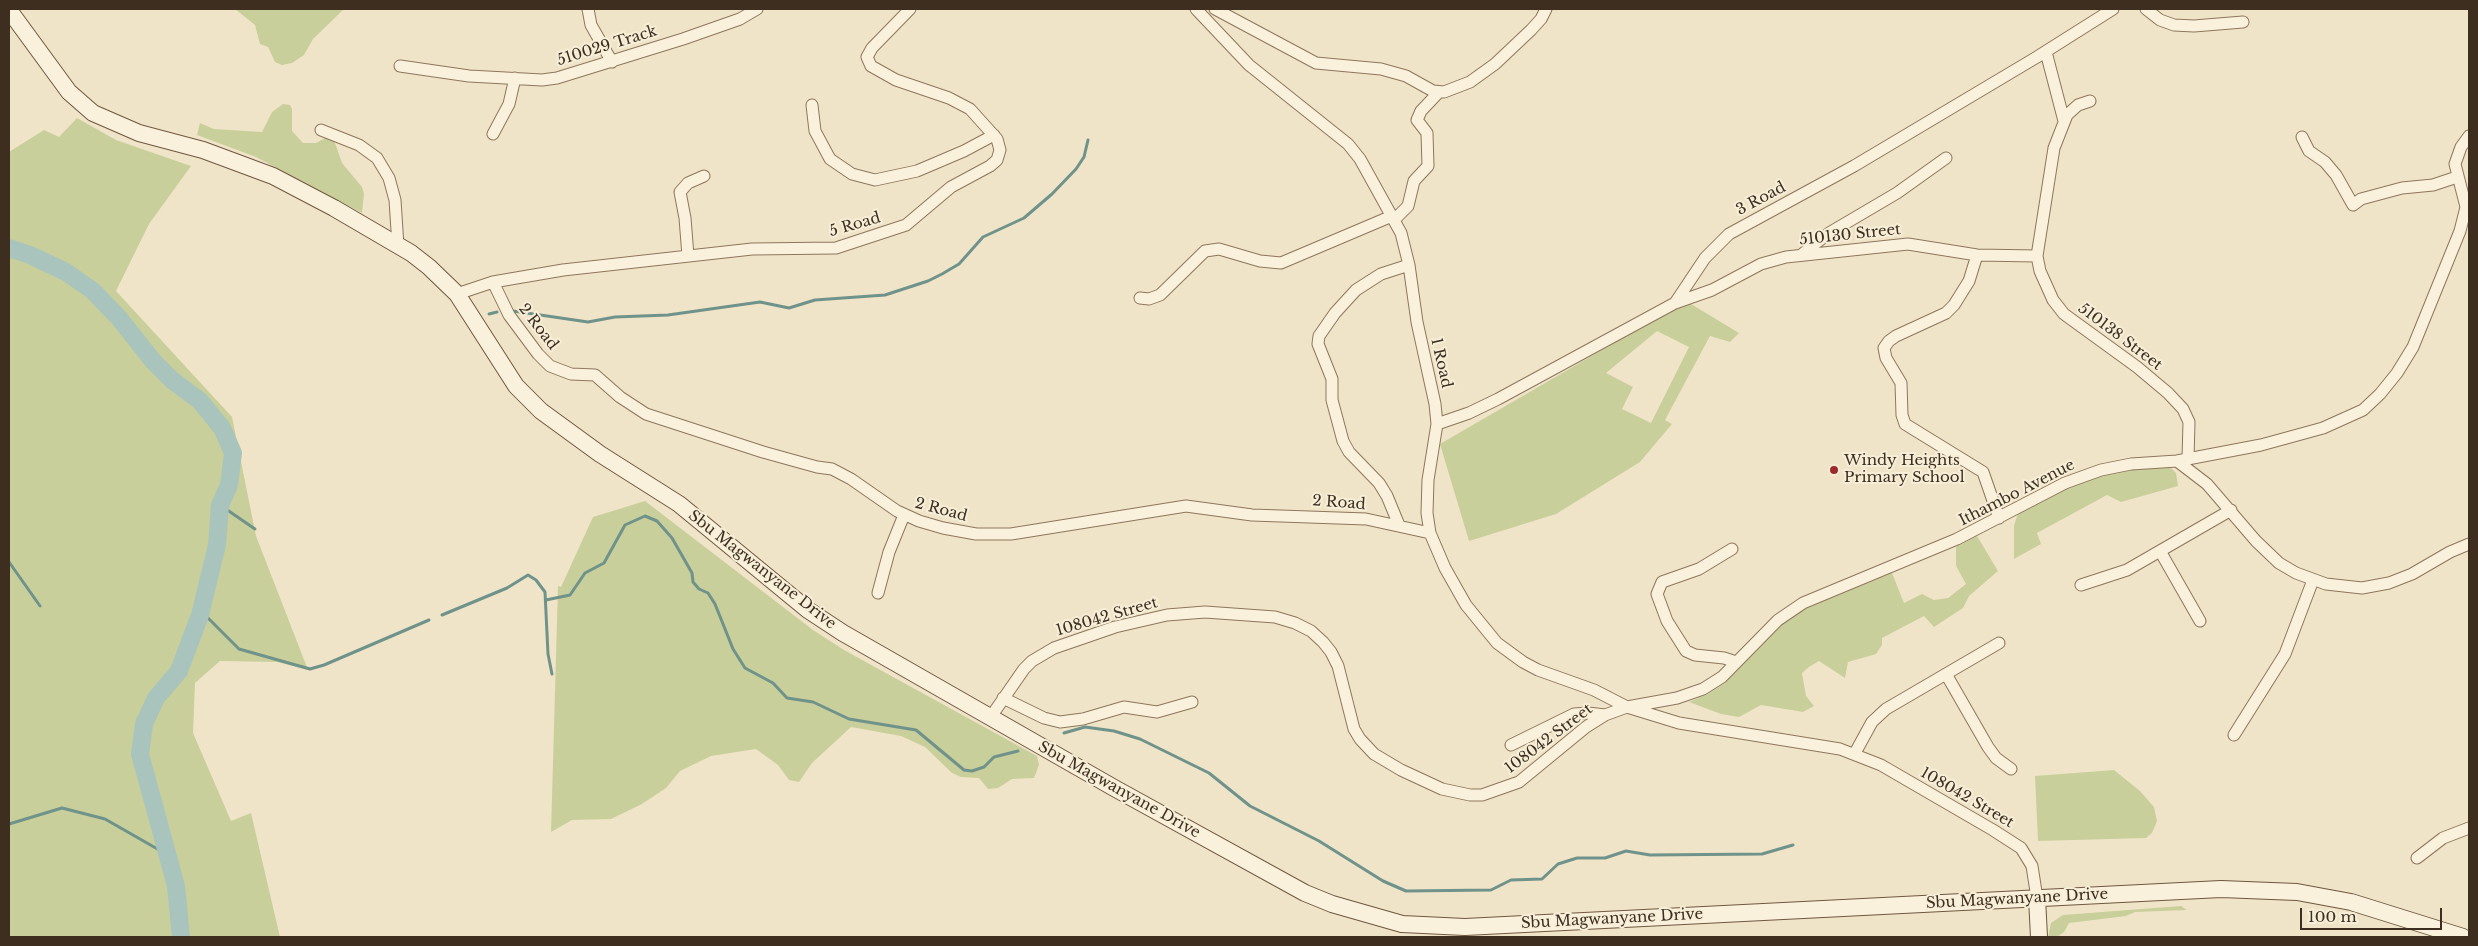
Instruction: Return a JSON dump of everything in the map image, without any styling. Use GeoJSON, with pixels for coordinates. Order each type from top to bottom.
{"type":"FeatureCollection","features":[{"type":"Feature","properties":{"kind":"main road","name":"Sbu Magwanyane Drive"},"geometry":{"type":"LineString","coordinates":[[9,10],[72,96],[93,113],[139,133],[204,150],[274,176],[334,208],[429,267],[457,294],[516,386],[541,411],[600,454],[678,504],[808,610],[990,718],[1305,893],[1354,911],[1402,924],[1465,927],[2221,889],[2297,892],[2351,902],[2462,937]]}},
{"type":"Feature","properties":{"kind":"main road"},"geometry":{"type":"LineString","coordinates":[[2037,898],[2039,937]]}},
{"type":"Feature","properties":{"kind":"street"},"geometry":{"type":"LineString","coordinates":[[588,9],[592,25],[612,62]]}},
{"type":"Feature","properties":{"kind":"street","name":"510029 Track"},"geometry":{"type":"LineString","coordinates":[[400,66],[469,76],[557,78],[612,62],[740,19],[757,9]]}},
{"type":"Feature","properties":{"kind":"street"},"geometry":{"type":"LineString","coordinates":[[812,105],[815,131],[830,159],[852,174],[875,180],[917,170],[964,151],[994,135],[970,109],[949,98],[896,80],[870,66],[867,57],[872,48],[910,9]]}},
{"type":"Feature","properties":{"kind":"street","name":"1 Road"},"geometry":{"type":"LineString","coordinates":[[1196,9],[1249,64],[1348,144],[1360,160],[1401,233],[1409,265],[1417,322],[1435,404],[1437,424],[1428,480],[1427,513],[1430,533],[1445,568],[1466,605],[1497,643],[1523,662],[1538,670],[1594,690],[1627,707]]}},
{"type":"Feature","properties":{"kind":"street"},"geometry":{"type":"LineString","coordinates":[[1216,9],[1316,63],[1381,69],[1406,76],[1439,92],[1450,91],[1483,74],[1531,30],[1541,19],[1546,9]]}},
{"type":"Feature","properties":{"kind":"street","name":"3 Road"},"geometry":{"type":"LineString","coordinates":[[1437,424],[1469,413],[1498,399],[1675,304],[1705,258],[1729,234],[1854,166],[2046,52],[2113,9]]}},
{"type":"Feature","properties":{"kind":"street"},"geometry":{"type":"LineString","coordinates":[[2146,9],[2160,20],[2174,25],[2194,26],[2243,22]]}},
{"type":"Feature","properties":{"kind":"street"},"geometry":{"type":"LineString","coordinates":[[2046,52],[2064,121]]}},
{"type":"Feature","properties":{"kind":"street"},"geometry":{"type":"LineString","coordinates":[[493,134],[508,104],[515,78]]}},
{"type":"Feature","properties":{"kind":"street"},"geometry":{"type":"LineString","coordinates":[[1140,298],[1149,299],[1160,295],[1205,251],[1219,249],[1260,261],[1281,263],[1393,218],[1408,206],[1414,181],[1428,166],[1427,133],[1417,120],[1421,111],[1439,92]]}},
{"type":"Feature","properties":{"kind":"street"},"geometry":{"type":"LineString","coordinates":[[2064,121],[2072,109],[2090,102]]}},
{"type":"Feature","properties":{"kind":"street","name":"510138 Street"},"geometry":{"type":"LineString","coordinates":[[2064,121],[2052,157],[2037,256],[2046,287],[2064,314],[2137,367],[2168,393],[2183,409],[2189,422],[2182,460]]}},
{"type":"Feature","properties":{"kind":"street"},"geometry":{"type":"LineString","coordinates":[[321,130],[359,145],[376,158],[389,178],[395,200],[398,246]]}},
{"type":"Feature","properties":{"kind":"street","name":"5 Road"},"geometry":{"type":"LineString","coordinates":[[457,294],[493,282],[563,270],[752,249],[836,248],[883,234],[906,224],[951,187],[990,166],[997,160],[1000,150],[998,139],[994,135]]}},
{"type":"Feature","properties":{"kind":"street"},"geometry":{"type":"LineString","coordinates":[[2468,206],[2457,178],[2456,159],[2469,136]]}},
{"type":"Feature","properties":{"kind":"street"},"geometry":{"type":"LineString","coordinates":[[2302,138],[2309,151],[2324,162],[2336,175],[2353,205],[2361,199],[2402,188],[2433,185],[2457,178]]}},
{"type":"Feature","properties":{"kind":"street"},"geometry":{"type":"LineString","coordinates":[[1801,255],[1829,232],[1897,193],[1946,158]]}},
{"type":"Feature","properties":{"kind":"street"},"geometry":{"type":"LineString","coordinates":[[688,256],[685,218],[680,192],[688,182],[704,176]]}},
{"type":"Feature","properties":{"kind":"street","name":"Ithambo Avenue"},"geometry":{"type":"LineString","coordinates":[[1627,707],[1677,698],[1703,690],[1722,677],[1764,632],[1804,603],[1957,539],[2082,476],[2131,464],[2182,460],[2236,450],[2308,433],[2342,421],[2363,410],[2380,394],[2397,373],[2413,347],[2460,231],[2468,206]]}},
{"type":"Feature","properties":{"kind":"street","name":"510130 Street"},"geometry":{"type":"LineString","coordinates":[[1675,304],[1712,290],[1762,264],[1801,255],[1908,244],[1977,255],[2037,256]]}},
{"type":"Feature","properties":{"kind":"street"},"geometry":{"type":"LineString","coordinates":[[1977,255],[1969,281],[1954,305],[1946,313],[1896,336],[1888,341],[1884,348],[1886,358],[1901,383],[1902,415],[1905,424],[1983,472],[1999,518]]}},
{"type":"Feature","properties":{"kind":"street"},"geometry":{"type":"LineString","coordinates":[[1399,525],[1387,496],[1379,483],[1349,452],[1343,442],[1332,400],[1332,379],[1318,344],[1319,336],[1335,313],[1356,290],[1381,274],[1409,265]]}},
{"type":"Feature","properties":{"kind":"street","name":"2 Road"},"geometry":{"type":"LineString","coordinates":[[493,282],[509,315],[538,354],[550,366],[571,374],[596,375],[620,397],[646,414],[763,452],[817,467],[832,469],[904,515],[943,528],[996,535],[1040,531],[1186,506],[1252,515],[1351,518],[1399,525],[1430,533]]}},
{"type":"Feature","properties":{"kind":"street"},"geometry":{"type":"LineString","coordinates":[[2182,460],[2231,510],[2268,554],[2296,574],[2313,580],[2362,588],[2389,583],[2412,574],[2450,552],[2469,544]]}},
{"type":"Feature","properties":{"kind":"street"},"geometry":{"type":"LineString","coordinates":[[2081,585],[2127,570],[2231,510]]}},
{"type":"Feature","properties":{"kind":"street"},"geometry":{"type":"LineString","coordinates":[[878,593],[889,552],[904,515]]}},
{"type":"Feature","properties":{"kind":"street"},"geometry":{"type":"LineString","coordinates":[[1732,549],[1699,568],[1662,582],[1657,594],[1667,621],[1686,651],[1696,655],[1724,658],[1736,662]]}},
{"type":"Feature","properties":{"kind":"street"},"geometry":{"type":"LineString","coordinates":[[2160,551],[2200,621]]}},
{"type":"Feature","properties":{"kind":"street"},"geometry":{"type":"LineString","coordinates":[[2234,735],[2286,654],[2313,580]]}},
{"type":"Feature","properties":{"kind":"street","name":"108042 Street"},"geometry":{"type":"LineString","coordinates":[[990,718],[1032,661],[1054,648],[1142,620],[1167,615],[1215,613],[1275,618],[1295,623],[1310,631],[1331,652],[1338,666],[1351,723],[1366,748],[1401,770],[1454,793],[1482,796],[1519,782],[1586,727],[1605,716],[1627,707],[1679,722],[1815,744],[1855,753],[1881,765],[2021,848],[2032,866],[2037,898]]}},
{"type":"Feature","properties":{"kind":"street"},"geometry":{"type":"LineString","coordinates":[[1855,753],[1878,715],[1999,643]]}},
{"type":"Feature","properties":{"kind":"street"},"geometry":{"type":"LineString","coordinates":[[1946,674],[1988,747],[1996,758],[2011,769]]}},
{"type":"Feature","properties":{"kind":"street"},"geometry":{"type":"LineString","coordinates":[[1003,698],[1044,718],[1060,722],[1083,719],[1124,707],[1157,712],[1192,702]]}},
{"type":"Feature","properties":{"kind":"street"},"geometry":{"type":"LineString","coordinates":[[1511,745],[1574,714],[1588,712],[1605,716]]}},
{"type":"Feature","properties":{"kind":"street"},"geometry":{"type":"LineString","coordinates":[[2417,858],[2443,838],[2469,828]]}},
{"type":"Feature","properties":{"kind":"green space"},"geometry":{"type":"Polygon","coordinates":[[[235,9],[344,9],[313,39],[304,55],[292,63],[282,65],[275,62],[268,47],[260,44],[255,25],[235,9]]]}},
{"type":"Feature","properties":{"kind":"green space"},"geometry":{"type":"Polygon","coordinates":[[[283,104],[290,105],[292,109],[292,131],[303,143],[316,143],[327,137],[334,140],[342,163],[362,187],[364,194],[362,213],[256,157],[197,135],[200,123],[214,129],[262,132],[272,112],[283,104]]]}},
{"type":"Feature","properties":{"kind":"green space"},"geometry":{"type":"Polygon","coordinates":[[[77,118],[116,140],[191,166],[149,224],[116,291],[232,417],[256,536],[308,670],[277,662],[220,661],[195,683],[193,733],[231,821],[251,813],[280,937],[9,937],[9,152],[44,130],[59,137],[77,118]]]}},
{"type":"Feature","properties":{"kind":"green space"},"geometry":{"type":"Polygon","coordinates":[[[1691,304],[1739,333],[1730,342],[1710,336],[1665,420],[1672,424],[1640,462],[1556,514],[1469,541],[1440,444],[1676,307],[1691,304]],[[1657,331],[1606,373],[1633,387],[1622,409],[1651,423],[1689,347],[1657,331]]]}},
{"type":"Feature","properties":{"kind":"green space"},"geometry":{"type":"Polygon","coordinates":[[[2170,467],[2176,473],[2178,486],[2121,502],[2107,495],[2037,533],[2041,544],[2014,559],[2014,526],[2018,513],[2075,484],[2110,473],[2170,467]]]}},
{"type":"Feature","properties":{"kind":"green space"},"geometry":{"type":"Polygon","coordinates":[[[645,501],[813,630],[844,650],[1037,756],[1039,765],[1034,778],[1012,779],[998,788],[988,789],[979,778],[961,777],[952,773],[925,747],[901,736],[851,727],[812,763],[799,782],[789,780],[778,765],[756,749],[711,756],[680,771],[666,788],[642,804],[611,819],[572,820],[551,832],[558,586],[561,587],[593,517],[645,501]]]}},
{"type":"Feature","properties":{"kind":"green space"},"geometry":{"type":"Polygon","coordinates":[[[1977,536],[1998,571],[1969,596],[1963,608],[1934,627],[1924,616],[1882,638],[1882,645],[1876,654],[1848,662],[1845,678],[1819,661],[1809,667],[1802,673],[1806,696],[1814,706],[1803,712],[1761,705],[1739,717],[1721,714],[1689,702],[1708,694],[1725,683],[1761,640],[1797,612],[1892,573],[1904,603],[1922,594],[1934,600],[1948,598],[1966,584],[1956,566],[1956,547],[1977,536]]]}},
{"type":"Feature","properties":{"kind":"green space"},"geometry":{"type":"Polygon","coordinates":[[[2114,770],[2140,791],[2154,807],[2157,821],[2152,833],[2146,838],[2038,841],[2035,776],[2114,770]]]}},
{"type":"Feature","properties":{"kind":"green space"},"geometry":{"type":"Polygon","coordinates":[[[2181,906],[2187,910],[2135,912],[2126,916],[2069,923],[2064,932],[2057,937],[2048,937],[2051,923],[2063,915],[2181,906]]]}},
{"type":"Feature","properties":{"kind":"waterway"},"geometry":{"type":"LineString","coordinates":[[513,311],[588,322],[615,317],[668,315],[760,302],[789,308],[815,300],[885,295],[928,281],[942,274],[959,264],[983,237],[1024,218],[1052,194],[1076,169],[1084,157],[1088,140]]}},
{"type":"Feature","properties":{"kind":"waterway"},"geometry":{"type":"LineString","coordinates":[[9,248],[30,255],[66,272],[93,291],[119,318],[153,361],[172,380],[200,401],[222,428],[233,453],[229,485],[220,505],[217,545],[200,615],[179,671],[156,698],[144,724],[140,754],[176,886],[181,937]]}},
{"type":"Feature","properties":{"kind":"waterway"},"geometry":{"type":"LineString","coordinates":[[489,314],[497,312]]}},
{"type":"Feature","properties":{"kind":"waterway"},"geometry":{"type":"LineString","coordinates":[[220,505],[255,529]]}},
{"type":"Feature","properties":{"kind":"waterway"},"geometry":{"type":"LineString","coordinates":[[546,600],[570,595],[585,573],[604,563],[625,525],[645,516],[657,521],[672,538],[692,573],[693,582],[699,589],[708,593],[715,604],[733,649],[745,668],[773,683],[787,698],[813,702],[849,719],[916,730],[964,770],[972,771],[984,767],[994,757],[1018,751]]}},
{"type":"Feature","properties":{"kind":"waterway"},"geometry":{"type":"LineString","coordinates":[[9,562],[40,606]]}},
{"type":"Feature","properties":{"kind":"waterway"},"geometry":{"type":"LineString","coordinates":[[442,615],[507,588],[528,575],[536,580],[545,592],[548,654],[552,674]]}},
{"type":"Feature","properties":{"kind":"waterway"},"geometry":{"type":"LineString","coordinates":[[200,615],[208,618],[239,649],[310,669],[324,665],[429,620]]}},
{"type":"Feature","properties":{"kind":"waterway"},"geometry":{"type":"LineString","coordinates":[[1064,733],[1085,727],[1114,731],[1140,739],[1209,773],[1250,806],[1319,841],[1383,881],[1406,891],[1491,890],[1511,880],[1542,879],[1558,864],[1577,858],[1605,858],[1626,851],[1650,855],[1762,854],[1793,845]]}},
{"type":"Feature","properties":{"kind":"waterway"},"geometry":{"type":"LineString","coordinates":[[9,824],[62,808],[105,819],[168,855]]}},
{"type":"Feature","properties":{"kind":"place","name":"Windy Heights Primary School"},"geometry":{"type":"Point","coordinates":[1834,470]}}]}
